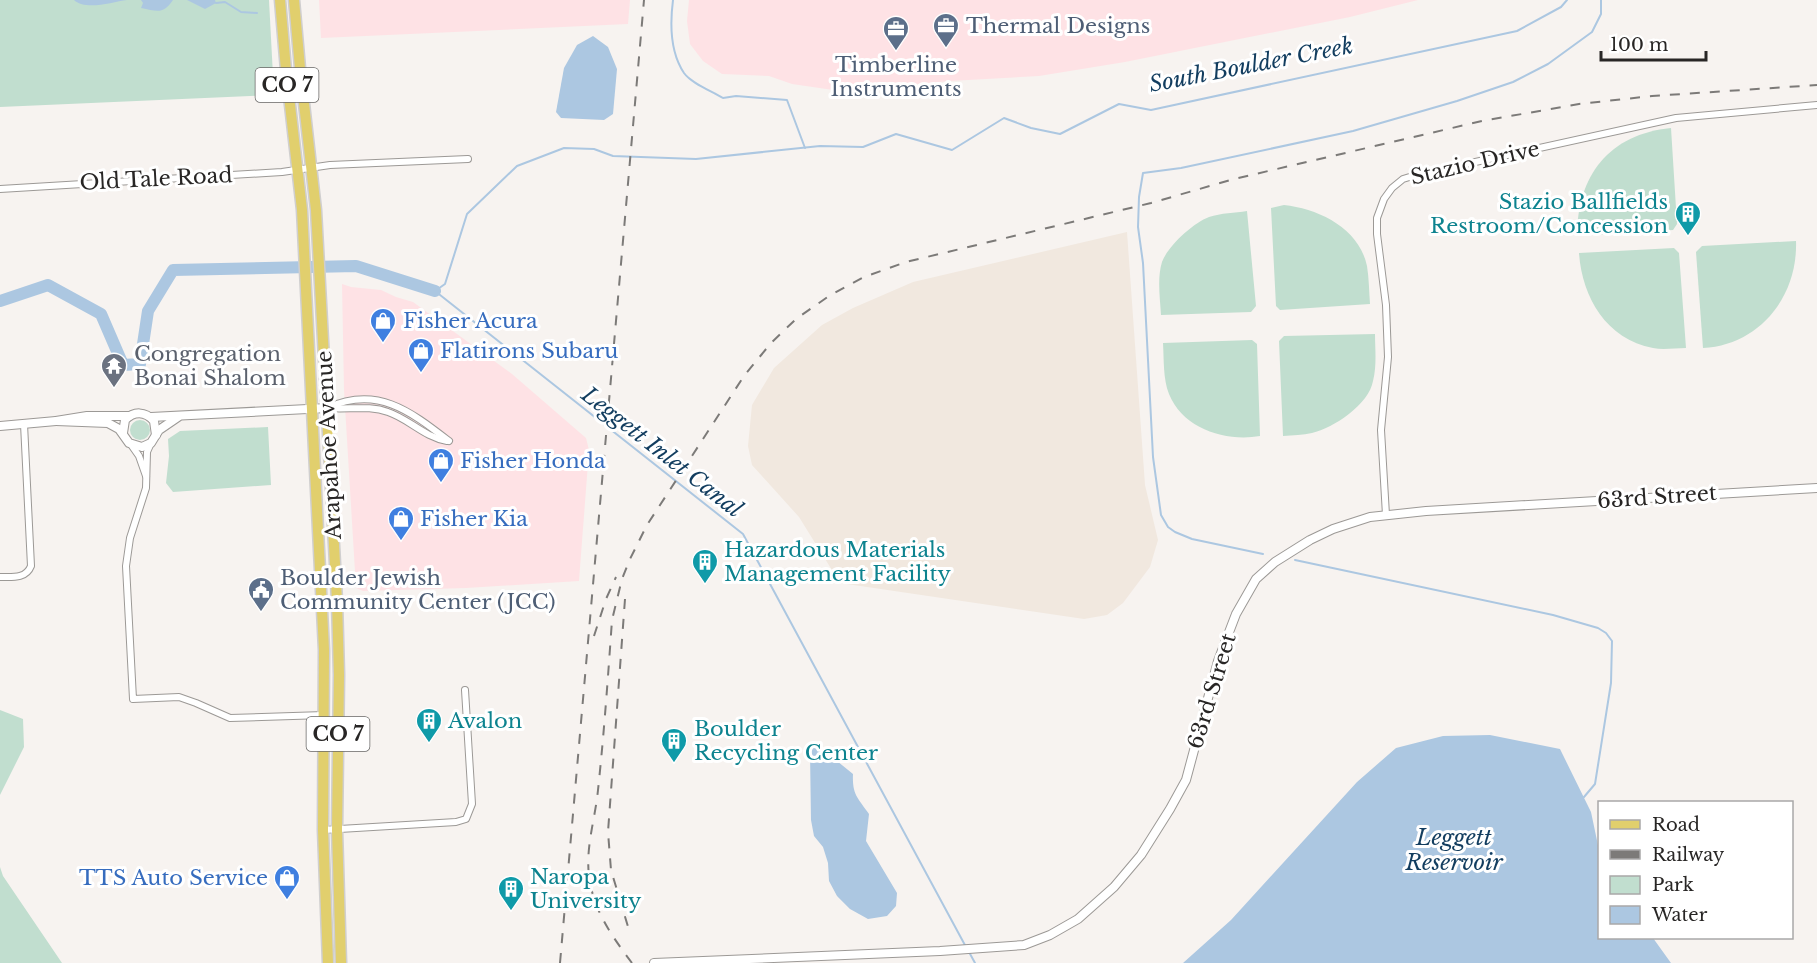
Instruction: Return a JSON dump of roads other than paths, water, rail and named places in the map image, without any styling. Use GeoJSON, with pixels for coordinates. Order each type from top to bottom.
{"type":"FeatureCollection","features":[{"type":"Feature","properties":{"kind":"main road","name":"Arapahoe Avenue"},"geometry":{"type":"LineString","coordinates":[[280,0],[298,170],[312,408],[325,671],[323,830],[328,963]]}},
{"type":"Feature","properties":{"kind":"main road","name":"Arapahoe Avenue"},"geometry":{"type":"LineString","coordinates":[[294,0],[318,245],[338,631],[337,830],[341,963]]}},
{"type":"Feature","properties":{"kind":"main road"},"geometry":{"type":"LineString","coordinates":[[341,944],[351,963]]}},
{"type":"Feature","properties":{"kind":"street","name":"Stazio Drive"},"geometry":{"type":"LineString","coordinates":[[1386,515],[1381,430],[1388,357],[1386,305],[1377,218],[1384,199],[1392,188],[1403,179],[1416,175],[1676,118],[1817,105]]}},
{"type":"Feature","properties":{"kind":"street","name":"Old Tale Road"},"geometry":{"type":"LineString","coordinates":[[0,189],[298,170],[330,165],[468,159]]}},
{"type":"Feature","properties":{"kind":"street"},"geometry":{"type":"LineString","coordinates":[[0,426],[87,416],[129,416],[140,413],[151,417],[312,408],[379,409],[394,414],[428,435],[449,441],[402,408],[384,401],[341,401],[327,408]]}},
{"type":"Feature","properties":{"kind":"street"},"geometry":{"type":"LineString","coordinates":[[182,414],[163,427],[147,452],[147,480],[130,538],[126,566],[133,699],[179,697],[196,702],[230,718],[325,715]]}},
{"type":"Feature","properties":{"kind":"street"},"geometry":{"type":"LineString","coordinates":[[124,436],[123,425],[129,416]]}},
{"type":"Feature","properties":{"kind":"street"},"geometry":{"type":"LineString","coordinates":[[151,417],[156,425],[156,435]]}},
{"type":"Feature","properties":{"kind":"street"},"geometry":{"type":"LineString","coordinates":[[56,421],[104,422],[116,427],[139,456],[147,480]]}},
{"type":"Feature","properties":{"kind":"street"},"geometry":{"type":"LineString","coordinates":[[0,577],[22,576],[31,566],[24,424]]}},
{"type":"Feature","properties":{"kind":"street"},"geometry":{"type":"LineString","coordinates":[[132,446],[142,447],[151,443]]}},
{"type":"Feature","properties":{"kind":"street","name":"63rd Street"},"geometry":{"type":"LineString","coordinates":[[654,963],[1024,945],[1050,935],[1078,919],[1114,886],[1141,855],[1186,780],[1218,661],[1236,614],[1256,579],[1275,562],[1326,532],[1356,520],[1386,515],[1817,488]]}},
{"type":"Feature","properties":{"kind":"street"},"geometry":{"type":"LineString","coordinates":[[323,830],[456,822],[466,819],[472,804],[465,690]]}},
{"type":"Feature","properties":{"kind":"water"},"geometry":{"type":"Polygon","coordinates":[[[74,0],[127,0],[85,5],[74,0]]]}},
{"type":"Feature","properties":{"kind":"water"},"geometry":{"type":"Polygon","coordinates":[[[141,0],[173,0],[166,8],[159,11],[141,8],[143,3],[141,0]]]}},
{"type":"Feature","properties":{"kind":"water"},"geometry":{"type":"Polygon","coordinates":[[[187,0],[215,0],[216,3],[205,9],[187,0]]]}},
{"type":"Feature","properties":{"kind":"water"},"geometry":{"type":"Polygon","coordinates":[[[593,36],[608,47],[617,69],[613,114],[604,120],[561,118],[556,112],[564,68],[577,45],[593,36]]]}},
{"type":"Feature","properties":{"kind":"water","name":"Leggett Reservoir"},"geometry":{"type":"Polygon","coordinates":[[[1490,735],[1560,749],[1591,812],[1598,845],[1598,939],[1654,939],[1671,963],[1183,963],[1231,920],[1357,782],[1396,748],[1443,736],[1490,735]]]}},
{"type":"Feature","properties":{"kind":"water"},"geometry":{"type":"Polygon","coordinates":[[[816,744],[853,774],[855,792],[869,814],[866,841],[897,893],[896,906],[887,916],[868,919],[850,909],[837,896],[829,881],[828,863],[823,847],[814,836],[811,820],[810,752],[816,744]]]}},
{"type":"Feature","properties":{"kind":"waterway"},"geometry":{"type":"LineString","coordinates":[[673,0],[672,37],[676,56],[684,73],[697,84],[723,98],[736,96],[787,100],[805,148]]}},
{"type":"Feature","properties":{"kind":"waterway","name":"South Boulder Creek"},"geometry":{"type":"LineString","coordinates":[[966,947],[743,534],[435,291],[445,284],[467,214],[517,166],[564,148],[594,149],[613,156],[696,159],[820,146],[863,147],[896,134],[952,150],[1004,118],[1031,128],[1060,134],[1119,104],[1151,110],[1517,31],[1561,7],[1567,0]]}},
{"type":"Feature","properties":{"kind":"waterway"},"geometry":{"type":"LineString","coordinates":[[1263,554],[1192,539],[1168,527],[1161,515],[1153,457],[1143,263],[1138,227],[1143,173],[1181,168],[1353,131],[1513,82],[1548,64],[1592,32],[1601,14],[1601,0]]}},
{"type":"Feature","properties":{"kind":"waterway"},"geometry":{"type":"LineString","coordinates":[[216,3],[225,2],[241,12],[257,13]]}},
{"type":"Feature","properties":{"kind":"waterway","name":"South Boulder Creek"},"geometry":{"type":"LineString","coordinates":[[0,301],[48,285],[101,314],[123,365],[140,364],[148,311],[173,270],[356,266],[435,291]]}},
{"type":"Feature","properties":{"kind":"waterway"},"geometry":{"type":"LineString","coordinates":[[1295,560],[1553,615],[1598,628],[1606,633],[1612,641],[1611,683],[1595,784],[1584,797]]}},
{"type":"Feature","properties":{"kind":"waterway","name":"Leggett Inlet Canal"},"geometry":{"type":"LineString","coordinates":[[969,952],[975,963]]}},
{"type":"Feature","properties":{"kind":"railway"},"geometry":{"type":"LineString","coordinates":[[560,963],[644,0]]}},
{"type":"Feature","properties":{"kind":"railway"},"geometry":{"type":"LineString","coordinates":[[632,963],[601,915],[588,870],[589,847],[597,802],[612,620],[622,579],[647,525],[744,376],[771,343],[796,319],[829,296],[864,277],[906,262],[1151,203],[1234,179],[1482,121],[1579,104],[1652,96],[1817,85]]}},
{"type":"Feature","properties":{"kind":"railway"},"geometry":{"type":"LineString","coordinates":[[594,636],[616,577]]}},
{"type":"Feature","properties":{"kind":"railway"},"geometry":{"type":"LineString","coordinates":[[625,599],[608,832],[611,870],[629,930]]}},
{"type":"Feature","properties":{"kind":"place","name":"Thermal Designs"},"geometry":{"type":"Point","coordinates":[946,49]}},
{"type":"Feature","properties":{"kind":"place","name":"Timberline Instruments"},"geometry":{"type":"Point","coordinates":[896,52]}},
{"type":"Feature","properties":{"kind":"place","name":"Stazio Ballfields Restroom/Concession"},"geometry":{"type":"Point","coordinates":[1688,237]}},
{"type":"Feature","properties":{"kind":"place","name":"Fisher Acura"},"geometry":{"type":"Point","coordinates":[383,344]}},
{"type":"Feature","properties":{"kind":"place","name":"Flatirons Subaru"},"geometry":{"type":"Point","coordinates":[421,374]}},
{"type":"Feature","properties":{"kind":"place","name":"Congregation Bonai Shalom"},"geometry":{"type":"Point","coordinates":[114,389]}},
{"type":"Feature","properties":{"kind":"place","name":"Fisher Honda"},"geometry":{"type":"Point","coordinates":[441,484]}},
{"type":"Feature","properties":{"kind":"place","name":"Fisher Kia"},"geometry":{"type":"Point","coordinates":[401,542]}},
{"type":"Feature","properties":{"kind":"place","name":"Hazardous Materials Management Facility"},"geometry":{"type":"Point","coordinates":[705,585]}},
{"type":"Feature","properties":{"kind":"place","name":"Boulder Jewish Community Center (JCC)"},"geometry":{"type":"Point","coordinates":[261,613]}},
{"type":"Feature","properties":{"kind":"place","name":"Avalon"},"geometry":{"type":"Point","coordinates":[429,744]}},
{"type":"Feature","properties":{"kind":"place","name":"Boulder Recycling Center"},"geometry":{"type":"Point","coordinates":[674,764]}},
{"type":"Feature","properties":{"kind":"place","name":"TTS Auto Service"},"geometry":{"type":"Point","coordinates":[287,901]}},
{"type":"Feature","properties":{"kind":"place","name":"Naropa University"},"geometry":{"type":"Point","coordinates":[511,912]}}]}
